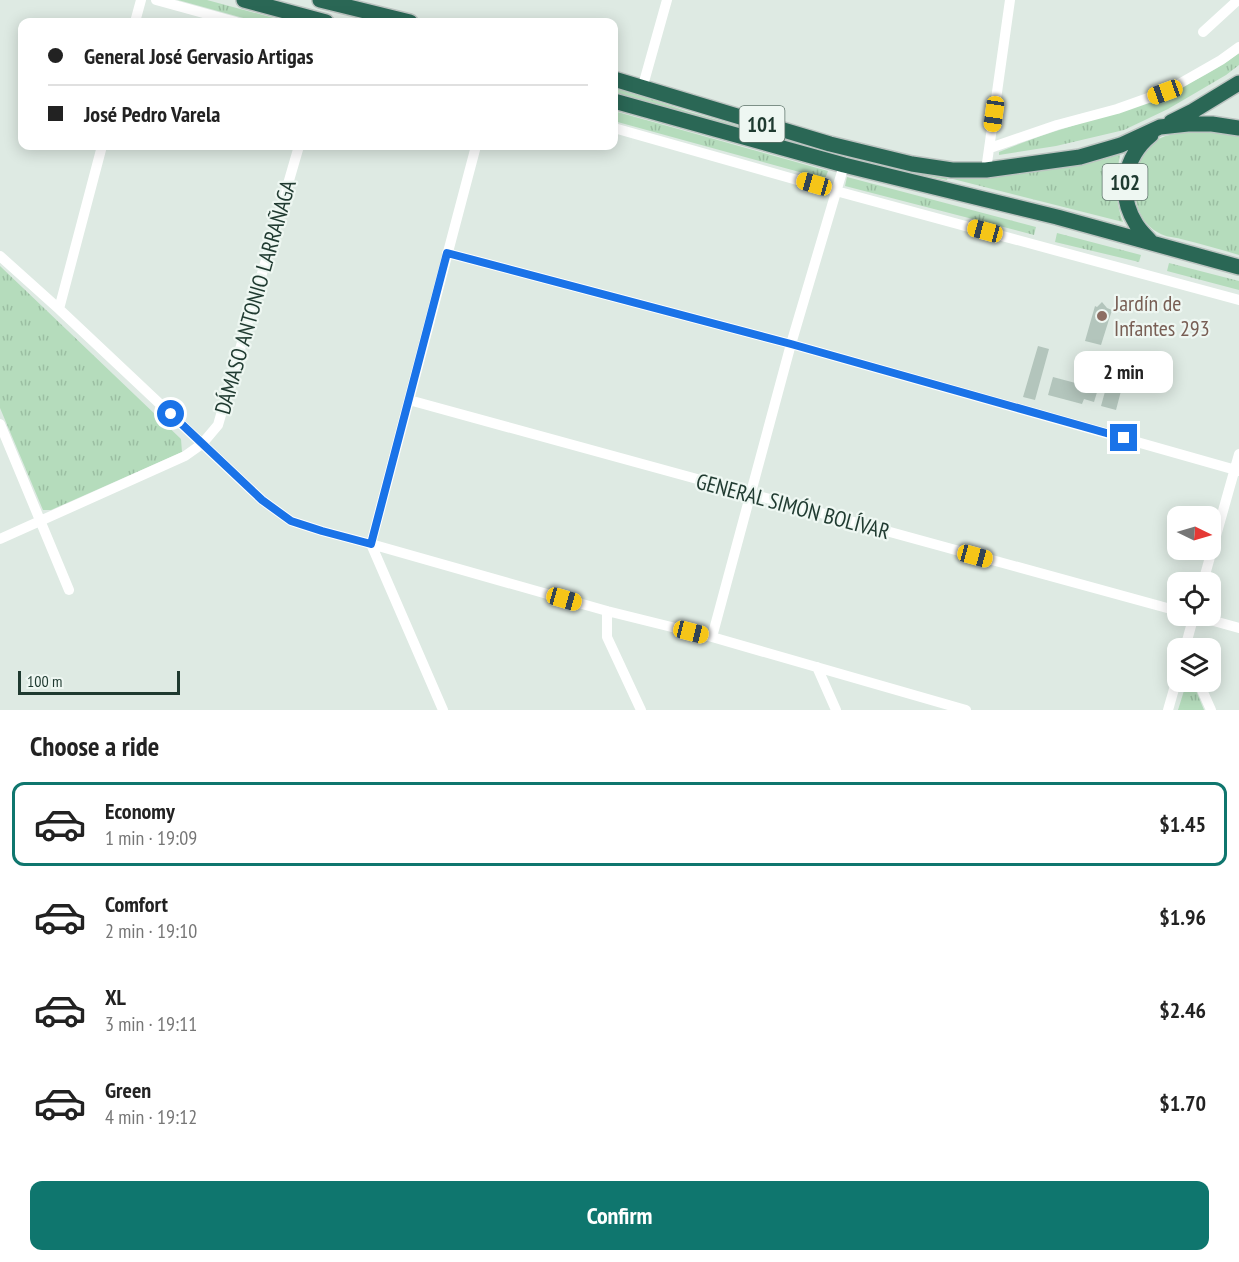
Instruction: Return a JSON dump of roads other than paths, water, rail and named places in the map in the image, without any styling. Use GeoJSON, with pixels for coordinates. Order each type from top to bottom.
{"type":"FeatureCollection","features":[{"type":"Feature","properties":{"kind":"highway"},"geometry":{"type":"LineString","coordinates":[[244,0],[311,18]]}},
{"type":"Feature","properties":{"kind":"highway"},"geometry":{"type":"LineString","coordinates":[[320,0],[394,18]]}},
{"type":"Feature","properties":{"kind":"highway","name":"101"},"geometry":{"type":"LineString","coordinates":[[618,81],[810,138],[901,162],[952,170],[986,170],[1080,157],[1121,145],[1160,127],[1212,124],[1239,128]]}},
{"type":"Feature","properties":{"kind":"highway","name":"102"},"geometry":{"type":"LineString","coordinates":[[1151,242],[1137,227],[1126,200],[1125,184],[1135,152],[1160,127],[1193,111],[1239,83]]}},
{"type":"Feature","properties":{"kind":"highway","name":"101"},"geometry":{"type":"LineString","coordinates":[[618,102],[844,165],[1057,217],[1239,267]]}},
{"type":"Feature","properties":{"kind":"street"},"geometry":{"type":"LineString","coordinates":[[136,18],[141,0]]}},
{"type":"Feature","properties":{"kind":"street"},"geometry":{"type":"LineString","coordinates":[[156,0],[221,18]]}},
{"type":"Feature","properties":{"kind":"street"},"geometry":{"type":"LineString","coordinates":[[642,89],[667,0]]}},
{"type":"Feature","properties":{"kind":"street"},"geometry":{"type":"LineString","coordinates":[[986,170],[1010,0]]}},
{"type":"Feature","properties":{"kind":"street"},"geometry":{"type":"LineString","coordinates":[[1203,32],[1238,0]]}},
{"type":"Feature","properties":{"kind":"street"},"geometry":{"type":"LineString","coordinates":[[990,148],[1046,128],[1117,109],[1165,92],[1239,47]]}},
{"type":"Feature","properties":{"kind":"street"},"geometry":{"type":"LineString","coordinates":[[618,129],[836,191],[1239,300]]}},
{"type":"Feature","properties":{"kind":"street"},"geometry":{"type":"LineString","coordinates":[[59,309],[101,150]]}},
{"type":"Feature","properties":{"kind":"street","name":"DÁMASO ANTONIO LARRAÑAGA"},"geometry":{"type":"LineString","coordinates":[[202,444],[218,425],[298,150]]}},
{"type":"Feature","properties":{"kind":"street"},"geometry":{"type":"LineString","coordinates":[[443,710],[371,544],[475,150]]}},
{"type":"Feature","properties":{"kind":"street"},"geometry":{"type":"LineString","coordinates":[[712,637],[791,344],[844,165]]}},
{"type":"Feature","properties":{"kind":"street"},"geometry":{"type":"LineString","coordinates":[[447,253],[791,344],[1237,470]]}},
{"type":"Feature","properties":{"kind":"street"},"geometry":{"type":"LineString","coordinates":[[0,256],[262,500],[291,521],[607,611],[712,637],[966,710]]}},
{"type":"Feature","properties":{"kind":"street","name":"GENERAL SIMÓN BOLÍVAR"},"geometry":{"type":"LineString","coordinates":[[409,400],[1167,608]]}},
{"type":"Feature","properties":{"kind":"street"},"geometry":{"type":"LineString","coordinates":[[0,424],[69,590]]}},
{"type":"Feature","properties":{"kind":"street"},"geometry":{"type":"LineString","coordinates":[[0,538],[185,456],[202,444]]}},
{"type":"Feature","properties":{"kind":"street"},"geometry":{"type":"LineString","coordinates":[[1206,572],[1237,470],[1239,454]]}},
{"type":"Feature","properties":{"kind":"street"},"geometry":{"type":"LineString","coordinates":[[607,611],[607,637],[641,710]]}},
{"type":"Feature","properties":{"kind":"street"},"geometry":{"type":"LineString","coordinates":[[1221,623],[1239,628]]}},
{"type":"Feature","properties":{"kind":"street"},"geometry":{"type":"LineString","coordinates":[[816,667],[836,710]]}},
{"type":"Feature","properties":{"kind":"street"},"geometry":{"type":"LineString","coordinates":[[1168,710],[1173,692]]}},
{"type":"Feature","properties":{"kind":"street"},"geometry":{"type":"LineString","coordinates":[[1203,692],[1211,710]]}},
{"type":"Feature","properties":{"kind":"place","name":"Jardín de Infantes 293"},"geometry":{"type":"Point","coordinates":[1102,316]}}]}
